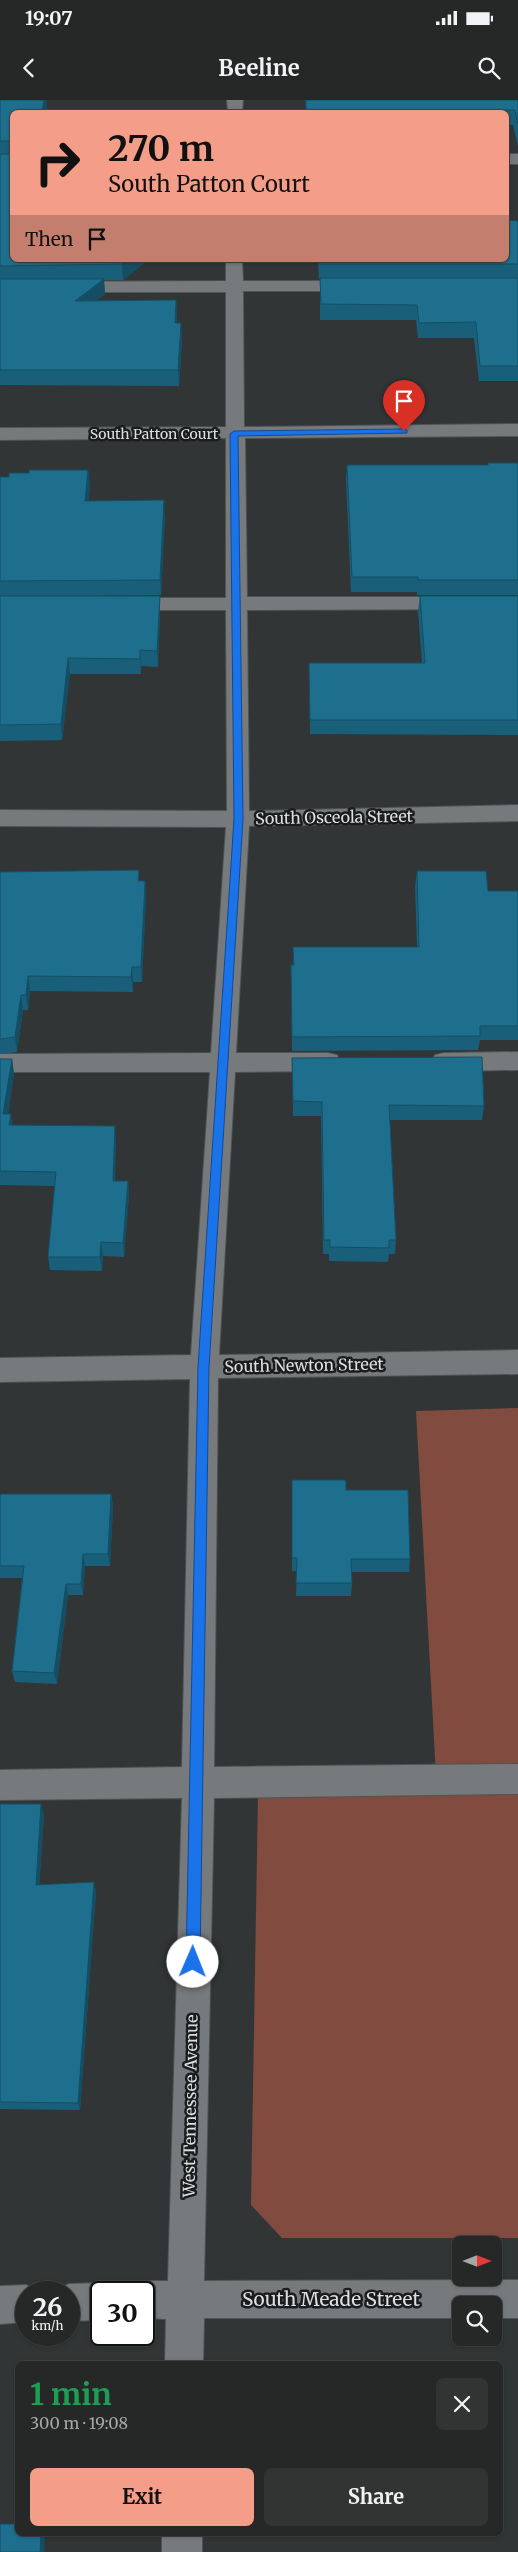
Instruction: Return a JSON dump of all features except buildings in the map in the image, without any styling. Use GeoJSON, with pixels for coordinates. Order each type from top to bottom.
{"type":"FeatureCollection","features":[{"type":"Feature","properties":{"kind":"street","name":"West Tennessee Avenue"},"geometry":{"type":"LineString","coordinates":[[184,2361],[198,1784],[204,1367],[238,819],[234,262]]}},
{"type":"Feature","properties":{"kind":"street"},"geometry":{"type":"LineString","coordinates":[[0,287],[371,286]]}},
{"type":"Feature","properties":{"kind":"street","name":"South Patton Court"},"geometry":{"type":"LineString","coordinates":[[0,434],[234,434],[518,430]]}},
{"type":"Feature","properties":{"kind":"street"},"geometry":{"type":"LineString","coordinates":[[98,604],[518,603]]}},
{"type":"Feature","properties":{"kind":"street","name":"South Osceola Street"},"geometry":{"type":"LineString","coordinates":[[0,818],[238,819],[518,813]]}},
{"type":"Feature","properties":{"kind":"street"},"geometry":{"type":"LineString","coordinates":[[0,1063],[351,1062]]}},
{"type":"Feature","properties":{"kind":"street"},"geometry":{"type":"LineString","coordinates":[[420,1062],[518,1062]]}},
{"type":"Feature","properties":{"kind":"street","name":"South Newton Street"},"geometry":{"type":"LineString","coordinates":[[0,1370],[518,1362]]}},
{"type":"Feature","properties":{"kind":"street"},"geometry":{"type":"LineString","coordinates":[[0,1785],[518,1779]]}},
{"type":"Feature","properties":{"kind":"street","name":"South Meade Street"},"geometry":{"type":"LineString","coordinates":[[155,2300],[518,2299]]}},
{"type":"Feature","properties":{"kind":"street"},"geometry":{"type":"LineString","coordinates":[[0,2305],[15,2304]]}},
{"type":"Feature","properties":{"kind":"street"},"geometry":{"type":"LineString","coordinates":[[182,2536],[182,2552]]}},
{"type":"Feature","properties":{"kind":"shaded area"},"geometry":{"type":"Polygon","coordinates":[[[518,1408],[518,2238],[502,2238],[502,2236],[452,2236],[452,2238],[282,2238],[251,2205],[258,1794],[437,1794],[416,1411],[518,1408]]]}},
{"type":"Feature","properties":{"kind":"route"},"geometry":{"type":"LineString","coordinates":[[193,1962],[204,1367],[238,819],[234,434],[404,431]]}}]}
